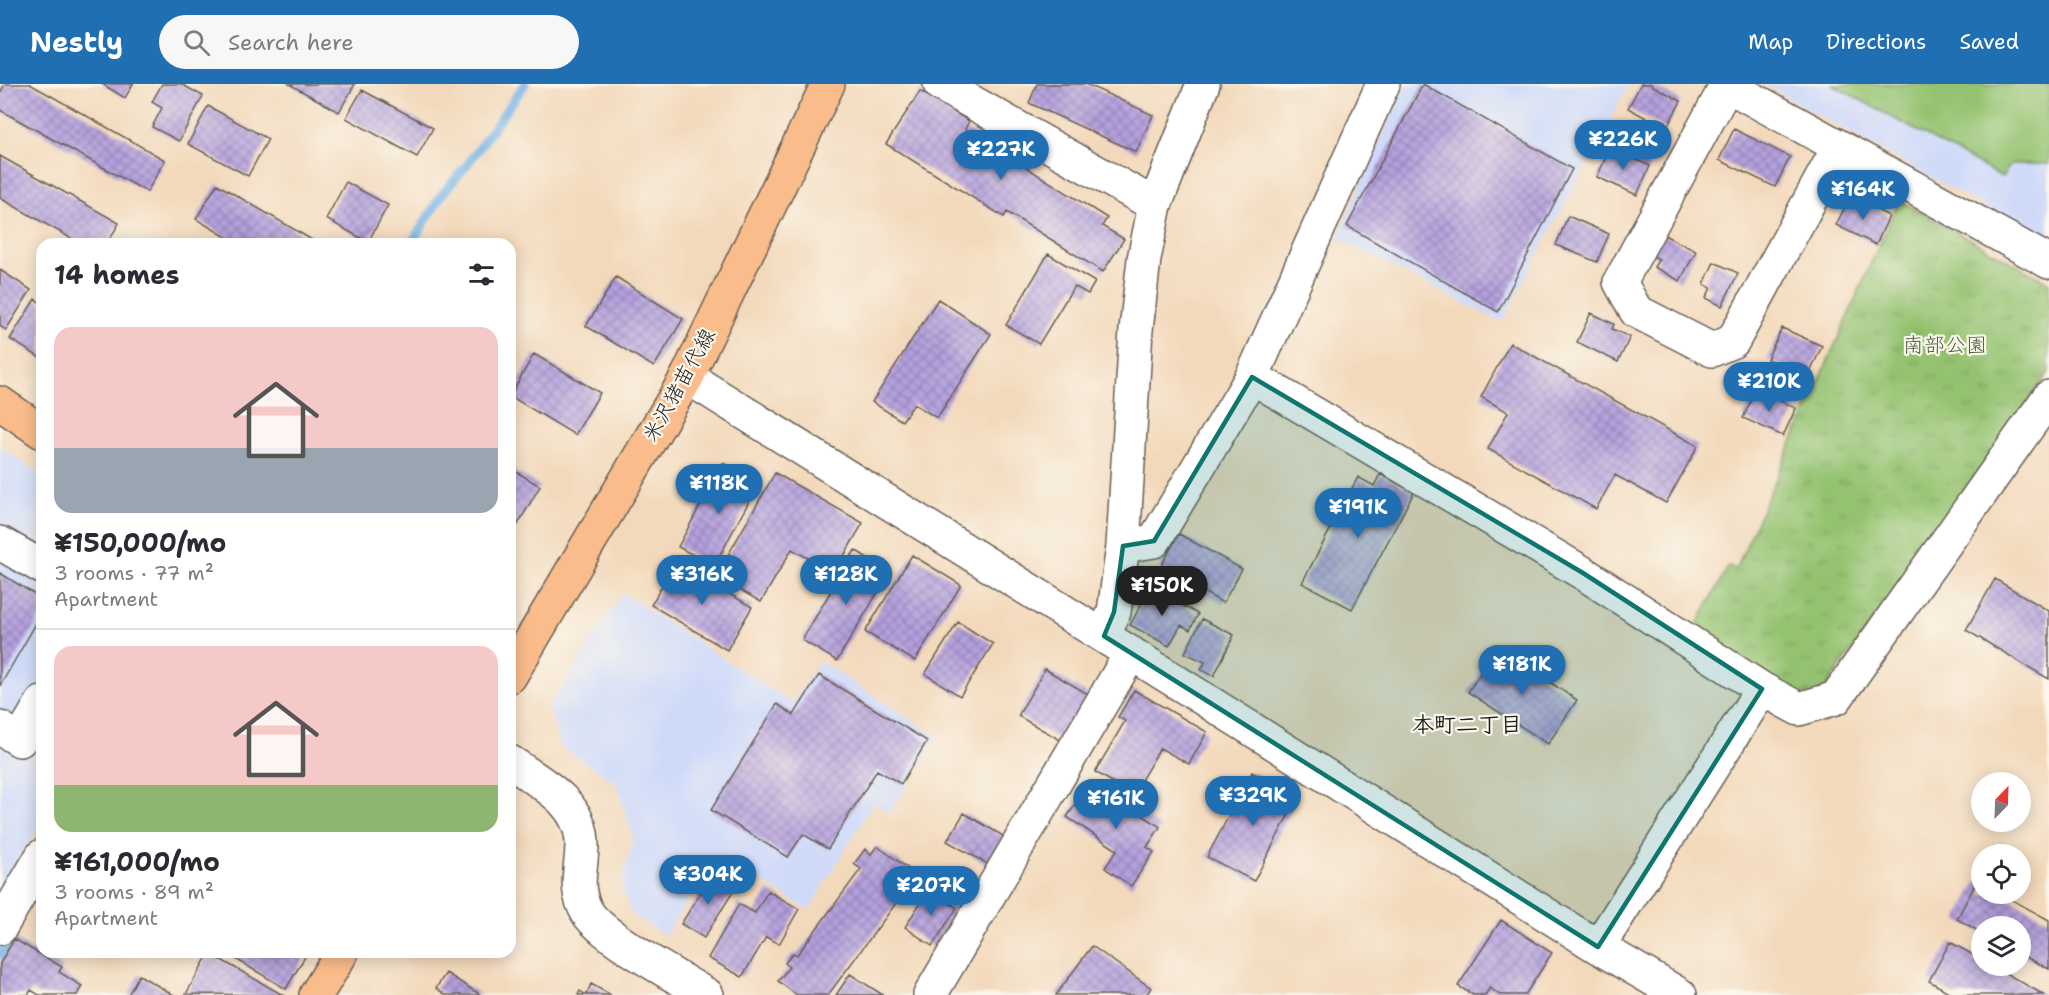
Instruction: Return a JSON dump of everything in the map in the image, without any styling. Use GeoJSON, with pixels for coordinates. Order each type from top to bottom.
{"type":"FeatureCollection","features":[{"type":"Feature","properties":{"kind":"main road","name":"米沢猪苗代線"},"geometry":{"type":"LineString","coordinates":[[516,666],[687,377],[828,84]]}},
{"type":"Feature","properties":{"kind":"main road"},"geometry":{"type":"LineString","coordinates":[[0,403],[36,428]]}},
{"type":"Feature","properties":{"kind":"main road"},"geometry":{"type":"LineString","coordinates":[[316,995],[338,958]]}},
{"type":"Feature","properties":{"kind":"street"},"geometry":{"type":"LineString","coordinates":[[940,84],[1155,206]]}},
{"type":"Feature","properties":{"kind":"street"},"geometry":{"type":"LineString","coordinates":[[930,995],[1117,644],[1114,612],[1123,546],[1136,330],[1144,259],[1155,206],[1203,84]]}},
{"type":"Feature","properties":{"kind":"street"},"geometry":{"type":"LineString","coordinates":[[1123,546],[1154,542],[1252,377],[1383,84]]}},
{"type":"Feature","properties":{"kind":"street"},"geometry":{"type":"LineString","coordinates":[[1839,147],[1732,341],[1712,350],[1636,311],[1620,282],[1726,85],[2049,262]]}},
{"type":"Feature","properties":{"kind":"street"},"geometry":{"type":"LineString","coordinates":[[687,377],[1680,995]]}},
{"type":"Feature","properties":{"kind":"street"},"geometry":{"type":"LineString","coordinates":[[1252,377],[1583,573],[1762,689],[1799,709],[1836,698],[2049,397]]}},
{"type":"Feature","properties":{"kind":"street"},"geometry":{"type":"LineString","coordinates":[[0,543],[36,564]]}},
{"type":"Feature","properties":{"kind":"street"},"geometry":{"type":"LineString","coordinates":[[1598,946],[1762,689]]}},
{"type":"Feature","properties":{"kind":"street"},"geometry":{"type":"LineString","coordinates":[[0,728],[20,740],[36,713]]}},
{"type":"Feature","properties":{"kind":"street"},"geometry":{"type":"LineString","coordinates":[[516,766],[565,802],[577,820],[582,843],[578,875],[580,896],[588,914],[602,928],[621,941],[707,995]]}},
{"type":"Feature","properties":{"kind":"street"},"geometry":{"type":"LineString","coordinates":[[0,928],[36,866]]}},
{"type":"Feature","properties":{"kind":"highlighted area"},"geometry":{"type":"Polygon","coordinates":[[[1252,377],[1583,573],[1762,689],[1598,947],[1104,636],[1114,612],[1123,546],[1154,541],[1252,377]]]}},
{"type":"Feature","properties":{"kind":"shaded area"},"geometry":{"type":"Polygon","coordinates":[[[1406,84],[1629,84],[1502,322],[1337,238],[1406,84]]]}},
{"type":"Feature","properties":{"kind":"shaded area"},"geometry":{"type":"Polygon","coordinates":[[[1763,84],[2049,84],[2049,243],[1763,84]]]}},
{"type":"Feature","properties":{"kind":"shaded area"},"geometry":{"type":"Polygon","coordinates":[[[0,447],[36,472],[36,831],[0,891],[0,447]]]}},
{"type":"Feature","properties":{"kind":"shaded area"},"geometry":{"type":"Polygon","coordinates":[[[622,593],[792,703],[820,661],[938,737],[889,813],[873,803],[809,910],[717,855],[665,936],[631,913],[621,887],[633,840],[617,783],[560,746],[549,707],[622,593]]]}},
{"type":"Feature","properties":{"kind":"green space"},"geometry":{"type":"Polygon","coordinates":[[[1831,84],[2049,84],[2049,164],[2011,164],[2002,177],[1831,84]]]}},
{"type":"Feature","properties":{"kind":"green space","name":"南部公園"},"geometry":{"type":"Polygon","coordinates":[[[1899,200],[2049,283],[2049,372],[1824,690],[1801,696],[1692,634],[1729,566],[1736,569],[1899,200]]]}},
{"type":"Feature","properties":{"kind":"building"},"geometry":{"type":"Polygon","coordinates":[[[5,84],[30,84],[165,160],[147,192],[0,110],[0,93],[5,84]]]}},
{"type":"Feature","properties":{"kind":"building"},"geometry":{"type":"Polygon","coordinates":[[[102,84],[133,84],[125,98],[102,84]]]}},
{"type":"Feature","properties":{"kind":"building"},"geometry":{"type":"Polygon","coordinates":[[[162,84],[181,84],[203,96],[179,141],[152,127],[162,108],[152,102],[162,84]]]}},
{"type":"Feature","properties":{"kind":"building"},"geometry":{"type":"Polygon","coordinates":[[[289,84],[355,84],[339,112],[289,84]]]}},
{"type":"Feature","properties":{"kind":"building"},"geometry":{"type":"Polygon","coordinates":[[[1037,84],[1086,84],[1153,115],[1136,152],[1029,103],[1037,84]]]}},
{"type":"Feature","properties":{"kind":"building"},"geometry":{"type":"Polygon","coordinates":[[[1423,84],[1572,169],[1498,312],[1347,226],[1423,84]]]}},
{"type":"Feature","properties":{"kind":"building"},"geometry":{"type":"Polygon","coordinates":[[[1641,84],[1650,84],[1681,101],[1666,129],[1628,108],[1641,84]]]}},
{"type":"Feature","properties":{"kind":"building"},"geometry":{"type":"Polygon","coordinates":[[[362,90],[433,128],[417,157],[346,118],[362,90]]]}},
{"type":"Feature","properties":{"kind":"building"},"geometry":{"type":"Polygon","coordinates":[[[920,91],[969,121],[965,129],[1107,218],[1102,226],[1124,239],[1103,272],[1007,212],[1004,217],[886,144],[920,91]]]}},
{"type":"Feature","properties":{"kind":"building"},"geometry":{"type":"Polygon","coordinates":[[[208,106],[268,139],[248,176],[188,144],[208,106]]]}},
{"type":"Feature","properties":{"kind":"building"},"geometry":{"type":"Polygon","coordinates":[[[1734,129],[1790,157],[1775,187],[1719,160],[1734,129]]]}},
{"type":"Feature","properties":{"kind":"building"},"geometry":{"type":"Polygon","coordinates":[[[1610,148],[1650,166],[1637,195],[1597,177],[1610,148]]]}},
{"type":"Feature","properties":{"kind":"building"},"geometry":{"type":"Polygon","coordinates":[[[0,156],[119,223],[110,238],[70,238],[0,198],[0,156]]]}},
{"type":"Feature","properties":{"kind":"building"},"geometry":{"type":"Polygon","coordinates":[[[346,182],[388,205],[370,238],[361,238],[326,219],[346,182]]]}},
{"type":"Feature","properties":{"kind":"building"},"geometry":{"type":"Polygon","coordinates":[[[217,184],[309,238],[228,238],[196,219],[217,184]]]}},
{"type":"Feature","properties":{"kind":"building"},"geometry":{"type":"Polygon","coordinates":[[[1850,197],[1889,216],[1876,245],[1836,225],[1850,197]]]}},
{"type":"Feature","properties":{"kind":"building"},"geometry":{"type":"Polygon","coordinates":[[[1568,216],[1609,234],[1597,262],[1556,245],[1568,216]]]}},
{"type":"Feature","properties":{"kind":"building"},"geometry":{"type":"Polygon","coordinates":[[[1662,234],[1696,251],[1680,281],[1654,267],[1659,259],[1651,255],[1662,234]]]}},
{"type":"Feature","properties":{"kind":"building"},"geometry":{"type":"Polygon","coordinates":[[[1048,254],[1095,282],[1088,294],[1074,286],[1039,344],[1006,325],[1048,254]]]}},
{"type":"Feature","properties":{"kind":"building"},"geometry":{"type":"Polygon","coordinates":[[[1714,262],[1738,273],[1722,306],[1706,298],[1711,288],[1704,284],[1714,262]]]}},
{"type":"Feature","properties":{"kind":"building"},"geometry":{"type":"Polygon","coordinates":[[[0,270],[31,290],[6,330],[0,326],[0,270]]]}},
{"type":"Feature","properties":{"kind":"building"},"geometry":{"type":"Polygon","coordinates":[[[616,277],[683,319],[654,367],[586,326],[616,277]]]}},
{"type":"Feature","properties":{"kind":"building"},"geometry":{"type":"Polygon","coordinates":[[[35,299],[36,355],[10,339],[35,299]]]}},
{"type":"Feature","properties":{"kind":"building"},"geometry":{"type":"Polygon","coordinates":[[[938,299],[991,334],[937,418],[914,404],[902,421],[872,402],[938,299]]]}},
{"type":"Feature","properties":{"kind":"building"},"geometry":{"type":"Polygon","coordinates":[[[1591,313],[1614,324],[1612,329],[1630,337],[1618,362],[1577,342],[1591,313]]]}},
{"type":"Feature","properties":{"kind":"building"},"geometry":{"type":"Polygon","coordinates":[[[1782,328],[1822,346],[1808,377],[1767,359],[1782,328]]]}},
{"type":"Feature","properties":{"kind":"building"},"geometry":{"type":"Polygon","coordinates":[[[1510,343],[1698,446],[1666,503],[1615,475],[1596,509],[1488,449],[1508,412],[1481,397],[1510,343]]]}},
{"type":"Feature","properties":{"kind":"building"},"geometry":{"type":"Polygon","coordinates":[[[534,354],[600,393],[575,435],[516,400],[516,386],[534,354]]]}},
{"type":"Feature","properties":{"kind":"building"},"geometry":{"type":"Polygon","coordinates":[[[1756,390],[1796,408],[1783,436],[1743,418],[1756,390]]]}},
{"type":"Feature","properties":{"kind":"building"},"geometry":{"type":"Polygon","coordinates":[[[723,463],[759,483],[714,566],[678,547],[723,463]]]}},
{"type":"Feature","properties":{"kind":"building"},"geometry":{"type":"Polygon","coordinates":[[[516,472],[540,486],[516,528],[516,472]]]}},
{"type":"Feature","properties":{"kind":"building"},"geometry":{"type":"Polygon","coordinates":[[[775,473],[863,523],[834,573],[792,549],[761,602],[716,576],[775,473]]]}},
{"type":"Feature","properties":{"kind":"building"},"geometry":{"type":"Polygon","coordinates":[[[1380,474],[1414,492],[1352,609],[1302,583],[1358,477],[1374,486],[1380,474]]]}},
{"type":"Feature","properties":{"kind":"building"},"geometry":{"type":"Polygon","coordinates":[[[1179,534],[1242,569],[1223,603],[1160,568],[1179,534]]]}},
{"type":"Feature","properties":{"kind":"building"},"geometry":{"type":"Polygon","coordinates":[[[855,550],[890,572],[837,661],[802,640],[855,550]]]}},
{"type":"Feature","properties":{"kind":"building"},"geometry":{"type":"Polygon","coordinates":[[[912,555],[961,585],[915,661],[865,632],[912,555]]]}},
{"type":"Feature","properties":{"kind":"building"},"geometry":{"type":"Polygon","coordinates":[[[676,562],[752,607],[727,650],[651,605],[676,562]]]}},
{"type":"Feature","properties":{"kind":"building"},"geometry":{"type":"Polygon","coordinates":[[[0,573],[36,595],[36,623],[0,686],[0,573]]]}},
{"type":"Feature","properties":{"kind":"building"},"geometry":{"type":"Polygon","coordinates":[[[1995,579],[2049,611],[2049,679],[1966,630],[1995,579]]]}},
{"type":"Feature","properties":{"kind":"building"},"geometry":{"type":"Polygon","coordinates":[[[1150,588],[1198,614],[1190,630],[1181,625],[1169,646],[1130,625],[1150,588]]]}},
{"type":"Feature","properties":{"kind":"building"},"geometry":{"type":"Polygon","coordinates":[[[1202,619],[1234,635],[1214,676],[1201,670],[1205,662],[1185,653],[1202,619]]]}},
{"type":"Feature","properties":{"kind":"building"},"geometry":{"type":"Polygon","coordinates":[[[958,622],[993,644],[960,696],[925,674],[958,622]]]}},
{"type":"Feature","properties":{"kind":"building"},"geometry":{"type":"Polygon","coordinates":[[[1497,648],[1577,700],[1548,744],[1468,692],[1497,648]]]}},
{"type":"Feature","properties":{"kind":"building"},"geometry":{"type":"Polygon","coordinates":[[[1045,669],[1088,694],[1062,741],[1018,716],[1045,669]]]}},
{"type":"Feature","properties":{"kind":"building"},"geometry":{"type":"Polygon","coordinates":[[[819,675],[927,741],[901,784],[877,770],[828,849],[803,834],[788,857],[711,810],[777,704],[794,715],[819,675]]]}},
{"type":"Feature","properties":{"kind":"building"},"geometry":{"type":"Polygon","coordinates":[[[1134,690],[1207,732],[1189,764],[1160,748],[1133,794],[1095,772],[1125,721],[1118,717],[1134,690]]]}},
{"type":"Feature","properties":{"kind":"building"},"geometry":{"type":"Polygon","coordinates":[[[1252,772],[1298,797],[1254,881],[1207,857],[1252,772]]]}},
{"type":"Feature","properties":{"kind":"building"},"geometry":{"type":"Polygon","coordinates":[[[1091,781],[1160,827],[1147,847],[1154,852],[1131,886],[1105,868],[1117,850],[1067,817],[1091,781]]]}},
{"type":"Feature","properties":{"kind":"building"},"geometry":{"type":"Polygon","coordinates":[[[964,813],[1005,837],[989,865],[947,841],[964,813]]]}},
{"type":"Feature","properties":{"kind":"building"},"geometry":{"type":"Polygon","coordinates":[[[877,846],[917,875],[828,995],[797,995],[778,981],[789,967],[785,963],[793,953],[797,955],[861,869],[854,864],[865,849],[871,854],[877,846]]]}},
{"type":"Feature","properties":{"kind":"building"},"geometry":{"type":"Polygon","coordinates":[[[713,873],[736,887],[704,938],[681,924],[713,873]]]}},
{"type":"Feature","properties":{"kind":"building"},"geometry":{"type":"Polygon","coordinates":[[[929,889],[957,908],[932,946],[905,927],[929,889]]]}},
{"type":"Feature","properties":{"kind":"building"},"geometry":{"type":"Polygon","coordinates":[[[768,891],[799,909],[779,944],[766,937],[742,977],[708,958],[739,904],[755,913],[768,891]]]}},
{"type":"Feature","properties":{"kind":"building"},"geometry":{"type":"Polygon","coordinates":[[[1971,892],[1971,904],[2019,904],[2049,920],[2049,969],[2031,960],[2031,916],[1971,916],[1971,927],[1957,919],[1971,892]]]}},
{"type":"Feature","properties":{"kind":"building"},"geometry":{"type":"Polygon","coordinates":[[[1501,920],[1552,953],[1525,995],[1500,995],[1490,988],[1485,995],[1473,995],[1458,986],[1501,920]]]}},
{"type":"Feature","properties":{"kind":"building"},"geometry":{"type":"Polygon","coordinates":[[[14,939],[36,952],[36,958],[47,958],[62,967],[59,972],[82,986],[77,995],[39,995],[31,990],[28,995],[0,995],[0,963],[14,939]]]}},
{"type":"Feature","properties":{"kind":"building"},"geometry":{"type":"Polygon","coordinates":[[[1950,942],[1971,954],[1971,976],[2011,976],[2044,995],[1954,995],[1929,981],[1950,942]]]}},
{"type":"Feature","properties":{"kind":"building"},"geometry":{"type":"Polygon","coordinates":[[[1092,946],[1151,988],[1146,995],[1056,995],[1092,946]]]}},
{"type":"Feature","properties":{"kind":"building"},"geometry":{"type":"Polygon","coordinates":[[[206,958],[218,958],[283,995],[186,994],[206,958]]]}},
{"type":"Feature","properties":{"kind":"building"},"geometry":{"type":"Polygon","coordinates":[[[234,958],[304,958],[286,989],[234,958]]]}},
{"type":"Feature","properties":{"kind":"building"},"geometry":{"type":"Polygon","coordinates":[[[446,973],[481,995],[446,995],[436,988],[446,973]]]}},
{"type":"Feature","properties":{"kind":"building"},"geometry":{"type":"Polygon","coordinates":[[[850,974],[883,995],[836,995],[850,974]]]}},
{"type":"Feature","properties":{"kind":"building"},"geometry":{"type":"Polygon","coordinates":[[[139,975],[174,995],[128,995],[139,975]]]}},
{"type":"Feature","properties":{"kind":"building"},"geometry":{"type":"Polygon","coordinates":[[[591,984],[611,995],[586,995],[591,984]]]}},
{"type":"Feature","properties":{"kind":"waterway"},"geometry":{"type":"LineString","coordinates":[[415,238],[443,193],[467,165],[525,84]]}},
{"type":"Feature","properties":{"kind":"waterway"},"geometry":{"type":"LineString","coordinates":[[0,955],[14,933]]}},
{"type":"Feature","properties":{"kind":"district","name":"本町二丁目"},"geometry":{"type":"Point","coordinates":[1467,724]}}]}
